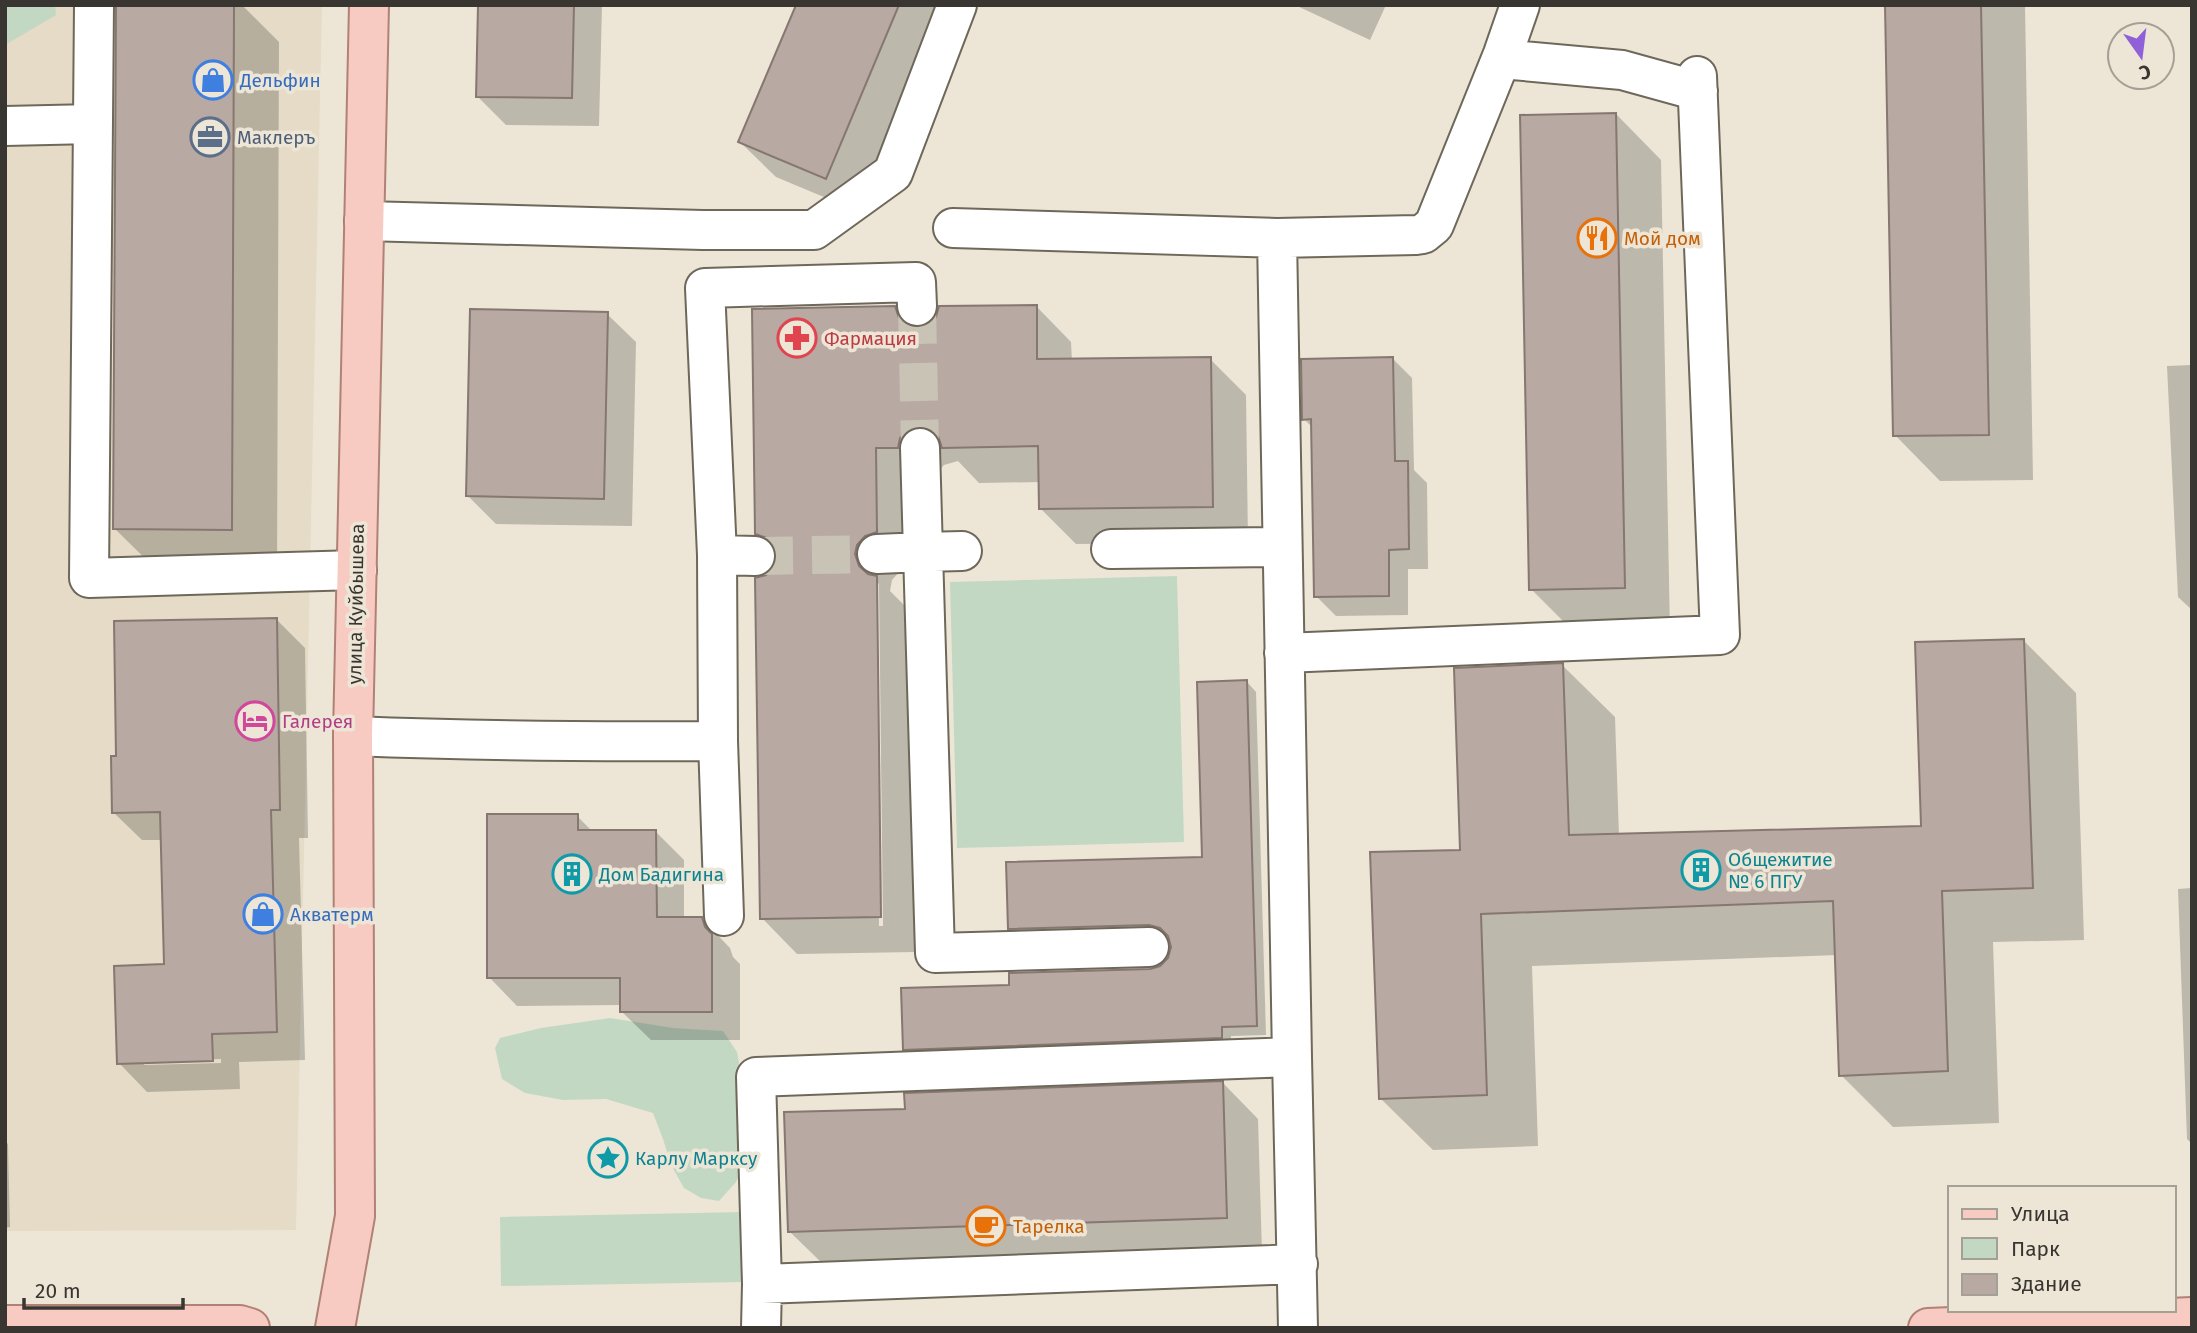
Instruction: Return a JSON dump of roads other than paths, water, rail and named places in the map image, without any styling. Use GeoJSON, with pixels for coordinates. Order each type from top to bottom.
{"type":"FeatureCollection","features":[{"type":"Feature","properties":{"kind":"main road","name":"улица Куйбышева"},"geometry":{"type":"LineString","coordinates":[[335,1328],[355,1216],[353,736],[369,5]]}},
{"type":"Feature","properties":{"kind":"main road"},"geometry":{"type":"LineString","coordinates":[[1927,1328],[2192,1317]]}},
{"type":"Feature","properties":{"kind":"main road"},"geometry":{"type":"LineString","coordinates":[[5,1325],[240,1325],[250,1328]]}},
{"type":"Feature","properties":{"kind":"lane"},"geometry":{"type":"LineString","coordinates":[[94,5],[89,579],[357,570]]}},
{"type":"Feature","properties":{"kind":"lane"},"geometry":{"type":"LineString","coordinates":[[364,221],[703,230],[814,230],[893,173],[957,5]]}},
{"type":"Feature","properties":{"kind":"lane"},"geometry":{"type":"LineString","coordinates":[[953,228],[1277,237],[1416,235],[1429,231],[1434,225],[1501,59],[1520,5]]}},
{"type":"Feature","properties":{"kind":"lane"},"geometry":{"type":"LineString","coordinates":[[1284,653],[1720,635],[1698,84],[1622,70],[1501,59]]}},
{"type":"Feature","properties":{"kind":"lane"},"geometry":{"type":"LineString","coordinates":[[5,126],[93,124]]}},
{"type":"Feature","properties":{"kind":"lane"},"geometry":{"type":"LineString","coordinates":[[703,230],[717,555],[718,741],[724,916]]}},
{"type":"Feature","properties":{"kind":"lane"},"geometry":{"type":"LineString","coordinates":[[1277,237],[1298,1328]]}},
{"type":"Feature","properties":{"kind":"lane"},"geometry":{"type":"LineString","coordinates":[[705,288],[916,282],[916,306]]}},
{"type":"Feature","properties":{"kind":"lane"},"geometry":{"type":"LineString","coordinates":[[920,448],[935,953],[1149,947]]}},
{"type":"Feature","properties":{"kind":"lane"},"geometry":{"type":"LineString","coordinates":[[1111,549],[1282,547]]}},
{"type":"Feature","properties":{"kind":"lane"},"geometry":{"type":"LineString","coordinates":[[877,554],[962,551]]}},
{"type":"Feature","properties":{"kind":"lane"},"geometry":{"type":"LineString","coordinates":[[717,555],[755,556]]}},
{"type":"Feature","properties":{"kind":"lane"},"geometry":{"type":"LineString","coordinates":[[353,736],[454,740],[718,741]]}},
{"type":"Feature","properties":{"kind":"lane"},"geometry":{"type":"LineString","coordinates":[[761,1328],[756,1076],[1292,1057]]}},
{"type":"Feature","properties":{"kind":"lane"},"geometry":{"type":"LineString","coordinates":[[762,1284],[1298,1264]]}},
{"type":"Feature","properties":{"kind":"tunnel"},"geometry":{"type":"LineString","coordinates":[[917,306],[920,448]]}},
{"type":"Feature","properties":{"kind":"tunnel"},"geometry":{"type":"LineString","coordinates":[[755,556],[877,554]]}},
{"type":"Feature","properties":{"kind":"place","name":"Дельфин"},"geometry":{"type":"Point","coordinates":[213,80]}},
{"type":"Feature","properties":{"kind":"place","name":"Маклеръ"},"geometry":{"type":"Point","coordinates":[210,137]}},
{"type":"Feature","properties":{"kind":"place","name":"Мой дом"},"geometry":{"type":"Point","coordinates":[1597,238]}},
{"type":"Feature","properties":{"kind":"place","name":"Фармация"},"geometry":{"type":"Point","coordinates":[797,338]}},
{"type":"Feature","properties":{"kind":"place","name":"Галерея"},"geometry":{"type":"Point","coordinates":[255,721]}},
{"type":"Feature","properties":{"kind":"place","name":"Общежитие № 6 ПГУ"},"geometry":{"type":"Point","coordinates":[1701,870]}},
{"type":"Feature","properties":{"kind":"place","name":"Дом Бадигина"},"geometry":{"type":"Point","coordinates":[572,874]}},
{"type":"Feature","properties":{"kind":"place","name":"Акватерм"},"geometry":{"type":"Point","coordinates":[263,914]}},
{"type":"Feature","properties":{"kind":"place","name":"Карлу Марксу"},"geometry":{"type":"Point","coordinates":[608,1158]}},
{"type":"Feature","properties":{"kind":"place","name":"Тарелка"},"geometry":{"type":"Point","coordinates":[986,1226]}}]}
